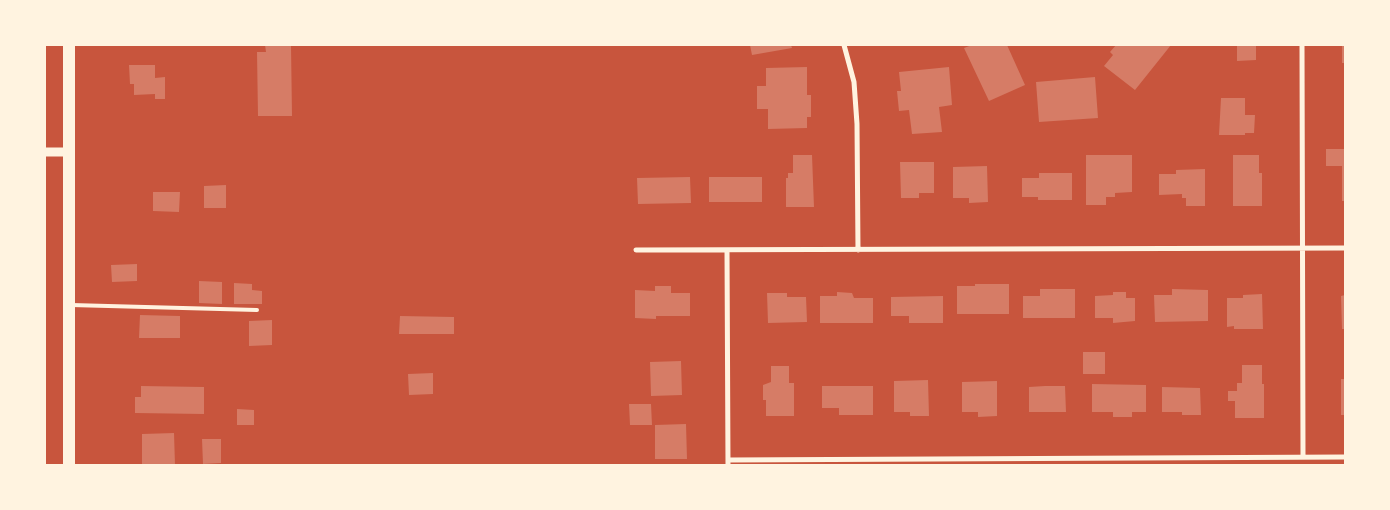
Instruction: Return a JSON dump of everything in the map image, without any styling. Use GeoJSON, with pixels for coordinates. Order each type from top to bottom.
{"type":"FeatureCollection","features":[{"type":"Feature","properties":{"kind":"main road"},"geometry":{"type":"LineString","coordinates":[[69,45],[69,465]]}},
{"type":"Feature","properties":{"kind":"street"},"geometry":{"type":"LineString","coordinates":[[844,45],[854,82],[857,124],[858,250]]}},
{"type":"Feature","properties":{"kind":"street"},"geometry":{"type":"LineString","coordinates":[[1302,45],[1303,458]]}},
{"type":"Feature","properties":{"kind":"street"},"geometry":{"type":"LineString","coordinates":[[45,152],[69,152]]}},
{"type":"Feature","properties":{"kind":"street"},"geometry":{"type":"LineString","coordinates":[[636,250],[1345,248]]}},
{"type":"Feature","properties":{"kind":"street"},"geometry":{"type":"LineString","coordinates":[[727,250],[728,462],[1345,457]]}},
{"type":"Feature","properties":{"kind":"lane"},"geometry":{"type":"LineString","coordinates":[[69,304],[257,310]]}},
{"type":"Feature","properties":{"kind":"building"},"geometry":{"type":"Polygon","coordinates":[[[265,45],[291,45],[292,116],[258,116],[257,52],[266,52],[265,45]]]}},
{"type":"Feature","properties":{"kind":"building"},"geometry":{"type":"Polygon","coordinates":[[[750,45],[791,45],[792,48],[752,55],[750,45]]]}},
{"type":"Feature","properties":{"kind":"building"},"geometry":{"type":"Polygon","coordinates":[[[972,45],[1007,45],[1025,85],[989,101],[964,48],[972,45]]]}},
{"type":"Feature","properties":{"kind":"building"},"geometry":{"type":"Polygon","coordinates":[[[1116,45],[1171,45],[1135,90],[1104,66],[1113,55],[1110,52],[1116,45]]]}},
{"type":"Feature","properties":{"kind":"building"},"geometry":{"type":"Polygon","coordinates":[[[1237,45],[1256,45],[1256,60],[1237,61],[1237,45]]]}},
{"type":"Feature","properties":{"kind":"building"},"geometry":{"type":"Polygon","coordinates":[[[1342,45],[1345,45],[1345,63],[1342,63],[1342,45]]]}},
{"type":"Feature","properties":{"kind":"building"},"geometry":{"type":"Polygon","coordinates":[[[129,65],[155,65],[155,78],[165,77],[165,99],[155,99],[155,94],[134,95],[134,84],[130,84],[129,65]]]}},
{"type":"Feature","properties":{"kind":"building"},"geometry":{"type":"Polygon","coordinates":[[[807,67],[807,95],[811,95],[811,117],[807,117],[807,128],[768,129],[768,109],[757,109],[757,86],[766,86],[766,68],[807,67]]]}},
{"type":"Feature","properties":{"kind":"building"},"geometry":{"type":"Polygon","coordinates":[[[949,67],[952,105],[939,107],[942,132],[912,134],[909,110],[899,111],[897,91],[901,91],[899,72],[949,67]]]}},
{"type":"Feature","properties":{"kind":"building"},"geometry":{"type":"Polygon","coordinates":[[[1095,77],[1098,118],[1039,122],[1036,82],[1095,77]]]}},
{"type":"Feature","properties":{"kind":"building"},"geometry":{"type":"Polygon","coordinates":[[[1221,98],[1245,98],[1245,115],[1255,115],[1254,133],[1219,135],[1221,98]]]}},
{"type":"Feature","properties":{"kind":"building"},"geometry":{"type":"Polygon","coordinates":[[[1326,149],[1345,149],[1345,201],[1342,201],[1342,166],[1326,166],[1326,149]]]}},
{"type":"Feature","properties":{"kind":"building"},"geometry":{"type":"Polygon","coordinates":[[[793,155],[812,155],[814,207],[786,207],[786,178],[788,178],[788,173],[793,173],[793,155]]]}},
{"type":"Feature","properties":{"kind":"building"},"geometry":{"type":"Polygon","coordinates":[[[1086,155],[1132,155],[1132,192],[1115,193],[1115,197],[1106,197],[1106,205],[1086,205],[1086,155]]]}},
{"type":"Feature","properties":{"kind":"building"},"geometry":{"type":"Polygon","coordinates":[[[1233,155],[1259,155],[1259,173],[1262,173],[1262,206],[1233,206],[1233,155]]]}},
{"type":"Feature","properties":{"kind":"building"},"geometry":{"type":"Polygon","coordinates":[[[900,162],[934,162],[934,193],[919,193],[919,198],[901,198],[900,162]]]}},
{"type":"Feature","properties":{"kind":"building"},"geometry":{"type":"Polygon","coordinates":[[[987,166],[988,202],[969,203],[969,198],[953,198],[953,167],[987,166]]]}},
{"type":"Feature","properties":{"kind":"building"},"geometry":{"type":"Polygon","coordinates":[[[1205,169],[1205,206],[1186,206],[1186,198],[1182,198],[1182,194],[1159,195],[1159,174],[1176,174],[1176,170],[1205,169]]]}},
{"type":"Feature","properties":{"kind":"building"},"geometry":{"type":"Polygon","coordinates":[[[1039,173],[1072,173],[1072,200],[1038,200],[1038,197],[1022,197],[1022,178],[1039,178],[1039,173]]]}},
{"type":"Feature","properties":{"kind":"building"},"geometry":{"type":"Polygon","coordinates":[[[690,177],[691,203],[638,204],[637,178],[690,177]]]}},
{"type":"Feature","properties":{"kind":"building"},"geometry":{"type":"Polygon","coordinates":[[[709,177],[762,177],[762,202],[709,202],[709,177]]]}},
{"type":"Feature","properties":{"kind":"building"},"geometry":{"type":"Polygon","coordinates":[[[226,185],[226,208],[204,208],[204,186],[226,185]]]}},
{"type":"Feature","properties":{"kind":"building"},"geometry":{"type":"Polygon","coordinates":[[[153,192],[180,192],[179,212],[153,211],[153,192]]]}},
{"type":"Feature","properties":{"kind":"building"},"geometry":{"type":"Polygon","coordinates":[[[137,264],[137,281],[112,282],[111,265],[137,264]]]}},
{"type":"Feature","properties":{"kind":"building"},"geometry":{"type":"Polygon","coordinates":[[[199,281],[222,282],[222,304],[199,303],[199,281]]]}},
{"type":"Feature","properties":{"kind":"building"},"geometry":{"type":"Polygon","coordinates":[[[234,283],[252,284],[252,290],[262,291],[262,304],[234,304],[234,283]]]}},
{"type":"Feature","properties":{"kind":"building"},"geometry":{"type":"Polygon","coordinates":[[[975,284],[1009,284],[1009,314],[957,314],[957,286],[975,286],[975,284]]]}},
{"type":"Feature","properties":{"kind":"building"},"geometry":{"type":"Polygon","coordinates":[[[655,286],[671,286],[671,293],[690,293],[690,316],[656,316],[656,319],[635,318],[635,290],[655,291],[655,286]]]}},
{"type":"Feature","properties":{"kind":"building"},"geometry":{"type":"Polygon","coordinates":[[[1040,289],[1075,289],[1075,318],[1023,318],[1023,296],[1040,296],[1040,289]]]}},
{"type":"Feature","properties":{"kind":"building"},"geometry":{"type":"Polygon","coordinates":[[[1172,289],[1208,290],[1208,321],[1155,322],[1154,295],[1172,295],[1172,289]]]}},
{"type":"Feature","properties":{"kind":"building"},"geometry":{"type":"Polygon","coordinates":[[[837,292],[852,293],[854,298],[873,298],[873,323],[820,323],[820,296],[837,296],[837,292]]]}},
{"type":"Feature","properties":{"kind":"building"},"geometry":{"type":"Polygon","coordinates":[[[1113,292],[1126,292],[1126,298],[1135,298],[1135,321],[1113,323],[1113,318],[1095,318],[1095,296],[1113,295],[1113,292]]]}},
{"type":"Feature","properties":{"kind":"building"},"geometry":{"type":"Polygon","coordinates":[[[767,293],[787,293],[787,297],[806,297],[807,322],[768,323],[767,293]]]}},
{"type":"Feature","properties":{"kind":"building"},"geometry":{"type":"Polygon","coordinates":[[[1262,294],[1263,329],[1234,329],[1234,326],[1227,327],[1227,298],[1243,298],[1243,295],[1262,294]]]}},
{"type":"Feature","properties":{"kind":"building"},"geometry":{"type":"Polygon","coordinates":[[[1345,295],[1345,329],[1342,329],[1341,296],[1345,295]]]}},
{"type":"Feature","properties":{"kind":"building"},"geometry":{"type":"Polygon","coordinates":[[[943,296],[943,323],[909,323],[909,316],[891,316],[891,297],[943,296]]]}},
{"type":"Feature","properties":{"kind":"building"},"geometry":{"type":"Polygon","coordinates":[[[140,315],[180,316],[180,338],[139,338],[140,315]]]}},
{"type":"Feature","properties":{"kind":"building"},"geometry":{"type":"Polygon","coordinates":[[[400,316],[454,317],[454,334],[399,334],[400,316]]]}},
{"type":"Feature","properties":{"kind":"building"},"geometry":{"type":"Polygon","coordinates":[[[272,320],[272,345],[249,346],[249,321],[272,320]]]}},
{"type":"Feature","properties":{"kind":"building"},"geometry":{"type":"Polygon","coordinates":[[[1083,352],[1105,352],[1105,374],[1083,374],[1083,352]]]}},
{"type":"Feature","properties":{"kind":"building"},"geometry":{"type":"Polygon","coordinates":[[[681,361],[682,395],[651,396],[650,362],[681,361]]]}},
{"type":"Feature","properties":{"kind":"building"},"geometry":{"type":"Polygon","coordinates":[[[1242,365],[1262,365],[1264,418],[1235,418],[1235,401],[1228,401],[1228,391],[1237,391],[1237,383],[1242,383],[1242,365]]]}},
{"type":"Feature","properties":{"kind":"building"},"geometry":{"type":"Polygon","coordinates":[[[771,366],[789,366],[789,383],[794,383],[794,416],[766,416],[766,400],[763,400],[763,385],[771,382],[771,366]]]}},
{"type":"Feature","properties":{"kind":"building"},"geometry":{"type":"Polygon","coordinates":[[[433,373],[433,394],[409,395],[408,374],[433,373]]]}},
{"type":"Feature","properties":{"kind":"building"},"geometry":{"type":"Polygon","coordinates":[[[1341,379],[1345,379],[1345,415],[1341,415],[1341,379]]]}},
{"type":"Feature","properties":{"kind":"building"},"geometry":{"type":"Polygon","coordinates":[[[928,380],[929,416],[910,416],[910,412],[894,412],[894,381],[928,380]]]}},
{"type":"Feature","properties":{"kind":"building"},"geometry":{"type":"Polygon","coordinates":[[[997,381],[997,416],[978,417],[978,412],[962,412],[962,382],[997,381]]]}},
{"type":"Feature","properties":{"kind":"building"},"geometry":{"type":"Polygon","coordinates":[[[1092,384],[1146,385],[1146,412],[1132,412],[1132,417],[1113,417],[1113,412],[1092,412],[1092,384]]]}},
{"type":"Feature","properties":{"kind":"building"},"geometry":{"type":"Polygon","coordinates":[[[141,386],[204,387],[204,414],[135,413],[135,397],[141,397],[141,386]]]}},
{"type":"Feature","properties":{"kind":"building"},"geometry":{"type":"Polygon","coordinates":[[[822,386],[873,386],[873,415],[839,415],[839,408],[822,408],[822,386]]]}},
{"type":"Feature","properties":{"kind":"building"},"geometry":{"type":"Polygon","coordinates":[[[1065,386],[1066,412],[1029,412],[1029,387],[1065,386]]]}},
{"type":"Feature","properties":{"kind":"building"},"geometry":{"type":"Polygon","coordinates":[[[1162,387],[1200,388],[1201,415],[1182,415],[1182,412],[1162,412],[1162,387]]]}},
{"type":"Feature","properties":{"kind":"building"},"geometry":{"type":"Polygon","coordinates":[[[629,404],[651,404],[652,425],[630,425],[629,404]]]}},
{"type":"Feature","properties":{"kind":"building"},"geometry":{"type":"Polygon","coordinates":[[[237,409],[254,410],[254,425],[237,425],[237,409]]]}},
{"type":"Feature","properties":{"kind":"building"},"geometry":{"type":"Polygon","coordinates":[[[686,424],[687,459],[655,459],[655,425],[686,424]]]}},
{"type":"Feature","properties":{"kind":"building"},"geometry":{"type":"Polygon","coordinates":[[[174,433],[175,465],[142,465],[142,434],[174,433]]]}},
{"type":"Feature","properties":{"kind":"building"},"geometry":{"type":"Polygon","coordinates":[[[202,439],[221,439],[221,463],[203,464],[202,439]]]}}]}
